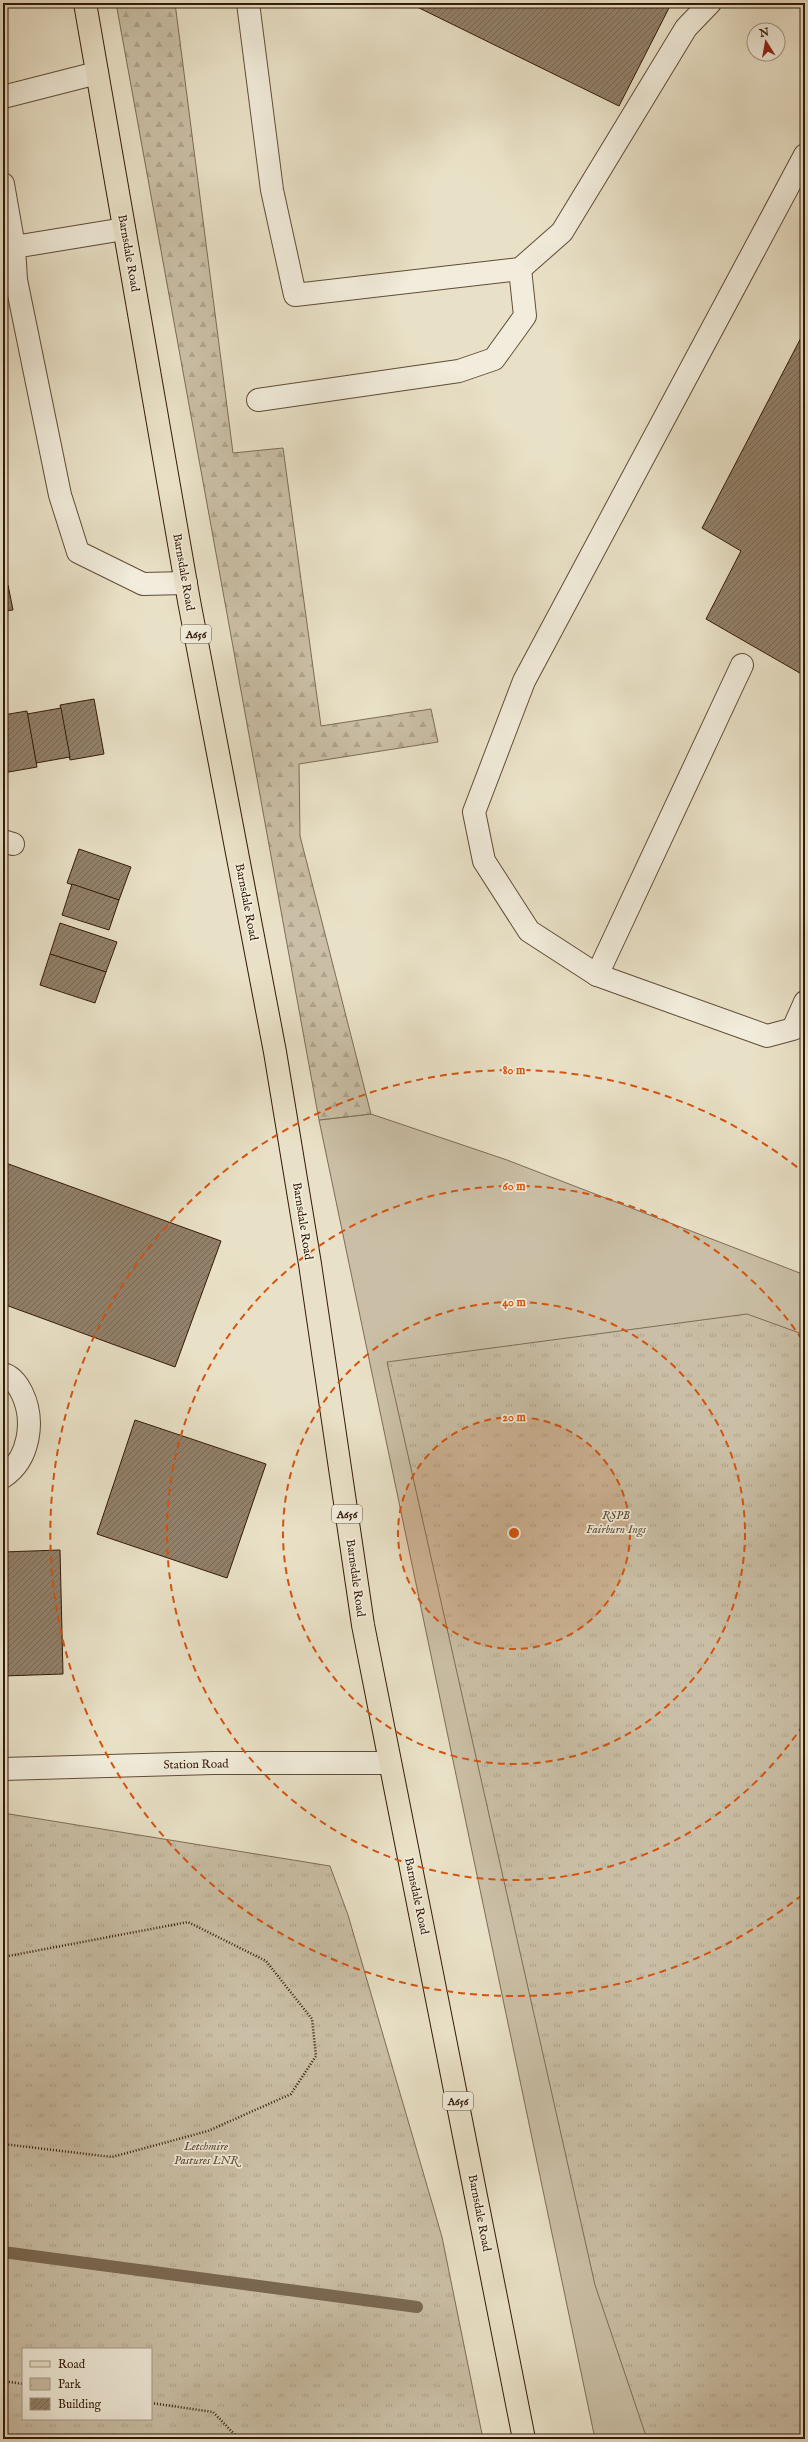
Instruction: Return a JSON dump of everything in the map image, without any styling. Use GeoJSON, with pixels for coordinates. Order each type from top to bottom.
{"type":"FeatureCollection","features":[{"type":"Feature","properties":{"kind":"main road","name":"Barnsdale Road"},"geometry":{"type":"LineString","coordinates":[[85,3],[186,583],[275,1052],[310,1264],[363,1625],[389,1763],[524,2439]]}},
{"type":"Feature","properties":{"kind":"street"},"geometry":{"type":"LineString","coordinates":[[248,3],[272,190],[295,295],[520,269],[562,232],[686,28],[710,3]]}},
{"type":"Feature","properties":{"kind":"street"},"geometry":{"type":"LineString","coordinates":[[3,97],[97,73]]}},
{"type":"Feature","properties":{"kind":"street"},"geometry":{"type":"LineString","coordinates":[[805,154],[524,681],[474,812],[484,861],[529,931],[597,975],[767,1036],[793,1029],[805,1002]]}},
{"type":"Feature","properties":{"kind":"street"},"geometry":{"type":"LineString","coordinates":[[3,184],[14,248],[16,280],[44,420],[60,496],[78,552],[143,584],[186,583]]}},
{"type":"Feature","properties":{"kind":"street"},"geometry":{"type":"LineString","coordinates":[[14,248],[124,229]]}},
{"type":"Feature","properties":{"kind":"street"},"geometry":{"type":"LineString","coordinates":[[258,400],[459,371],[494,359],[525,316],[520,269]]}},
{"type":"Feature","properties":{"kind":"street"},"geometry":{"type":"LineString","coordinates":[[597,975],[742,665]]}},
{"type":"Feature","properties":{"kind":"street"},"geometry":{"type":"LineString","coordinates":[[3,1374],[9,1375],[19,1388],[26,1402],[29,1417],[29,1433],[25,1448],[18,1462],[3,1477]]}},
{"type":"Feature","properties":{"kind":"street","name":"Station Road"},"geometry":{"type":"LineString","coordinates":[[3,1769],[213,1763],[389,1763]]}},
{"type":"Feature","properties":{"kind":"path"},"geometry":{"type":"LineString","coordinates":[[3,1957],[188,1922],[266,1961],[312,2019],[316,2056],[291,2094],[208,2131],[112,2157],[3,2144]]}},
{"type":"Feature","properties":{"kind":"path"},"geometry":{"type":"LineString","coordinates":[[3,2381],[22,2384]]}},
{"type":"Feature","properties":{"kind":"path"},"geometry":{"type":"LineString","coordinates":[[152,2403],[213,2412],[239,2439]]}},
{"type":"Feature","properties":{"kind":"green space"},"geometry":{"type":"Polygon","coordinates":[[[116,3],[175,3],[233,453],[283,448],[321,726],[431,709],[438,742],[299,764],[300,836],[371,1114],[319,1120],[116,3]]]}},
{"type":"Feature","properties":{"kind":"green space","name":"RSPB Fairburn Ings"},"geometry":{"type":"Polygon","coordinates":[[[371,1114],[507,1160],[805,1275],[805,2439],[595,2439],[319,1120],[371,1114]]]}},
{"type":"Feature","properties":{"kind":"green space","name":"RSPB Fairburn Ings"},"geometry":{"type":"Polygon","coordinates":[[[747,1314],[805,1335],[805,2439],[647,2439],[595,2285],[387,1362],[747,1314]]]}},
{"type":"Feature","properties":{"kind":"green space","name":"Letchmire Pastures LNR"},"geometry":{"type":"Polygon","coordinates":[[[3,1813],[330,1866],[348,1915],[442,2237],[483,2439],[3,2439],[3,1813]]]}},
{"type":"Feature","properties":{"kind":"building"},"geometry":{"type":"Polygon","coordinates":[[[409,3],[668,3],[671,4],[619,106],[409,3]]]}},
{"type":"Feature","properties":{"kind":"building"},"geometry":{"type":"Polygon","coordinates":[[[805,330],[805,676],[706,619],[741,551],[702,528],[805,330]]]}},
{"type":"Feature","properties":{"kind":"building"},"geometry":{"type":"Polygon","coordinates":[[[8,585],[13,610],[3,611],[3,586],[8,585]]]}},
{"type":"Feature","properties":{"kind":"building"},"geometry":{"type":"Polygon","coordinates":[[[94,699],[104,754],[70,760],[60,705],[94,699]]]}},
{"type":"Feature","properties":{"kind":"building"},"geometry":{"type":"Polygon","coordinates":[[[61,708],[70,757],[36,763],[27,714],[61,708]]]}},
{"type":"Feature","properties":{"kind":"building"},"geometry":{"type":"Polygon","coordinates":[[[27,711],[37,767],[3,773],[3,715],[27,711]]]}},
{"type":"Feature","properties":{"kind":"building"},"geometry":{"type":"Polygon","coordinates":[[[79,849],[131,867],[119,900],[67,883],[79,849]]]}},
{"type":"Feature","properties":{"kind":"building"},"geometry":{"type":"Polygon","coordinates":[[[72,884],[119,900],[109,930],[62,915],[72,884]]]}},
{"type":"Feature","properties":{"kind":"building"},"geometry":{"type":"Polygon","coordinates":[[[60,923],[117,942],[106,972],[50,954],[60,923]]]}},
{"type":"Feature","properties":{"kind":"building"},"geometry":{"type":"Polygon","coordinates":[[[50,954],[106,972],[95,1003],[40,985],[50,954]]]}},
{"type":"Feature","properties":{"kind":"building"},"geometry":{"type":"Polygon","coordinates":[[[3,1162],[221,1241],[175,1367],[3,1304],[3,1162]]]}},
{"type":"Feature","properties":{"kind":"building"},"geometry":{"type":"Polygon","coordinates":[[[135,1420],[266,1464],[227,1578],[97,1534],[135,1420]]]}},
{"type":"Feature","properties":{"kind":"building"},"geometry":{"type":"Polygon","coordinates":[[[60,1550],[63,1674],[3,1676],[3,1552],[60,1550]]]}},
{"type":"Feature","properties":{"kind":"waterway"},"geometry":{"type":"LineString","coordinates":[[3,2252],[417,2307]]}}]}
